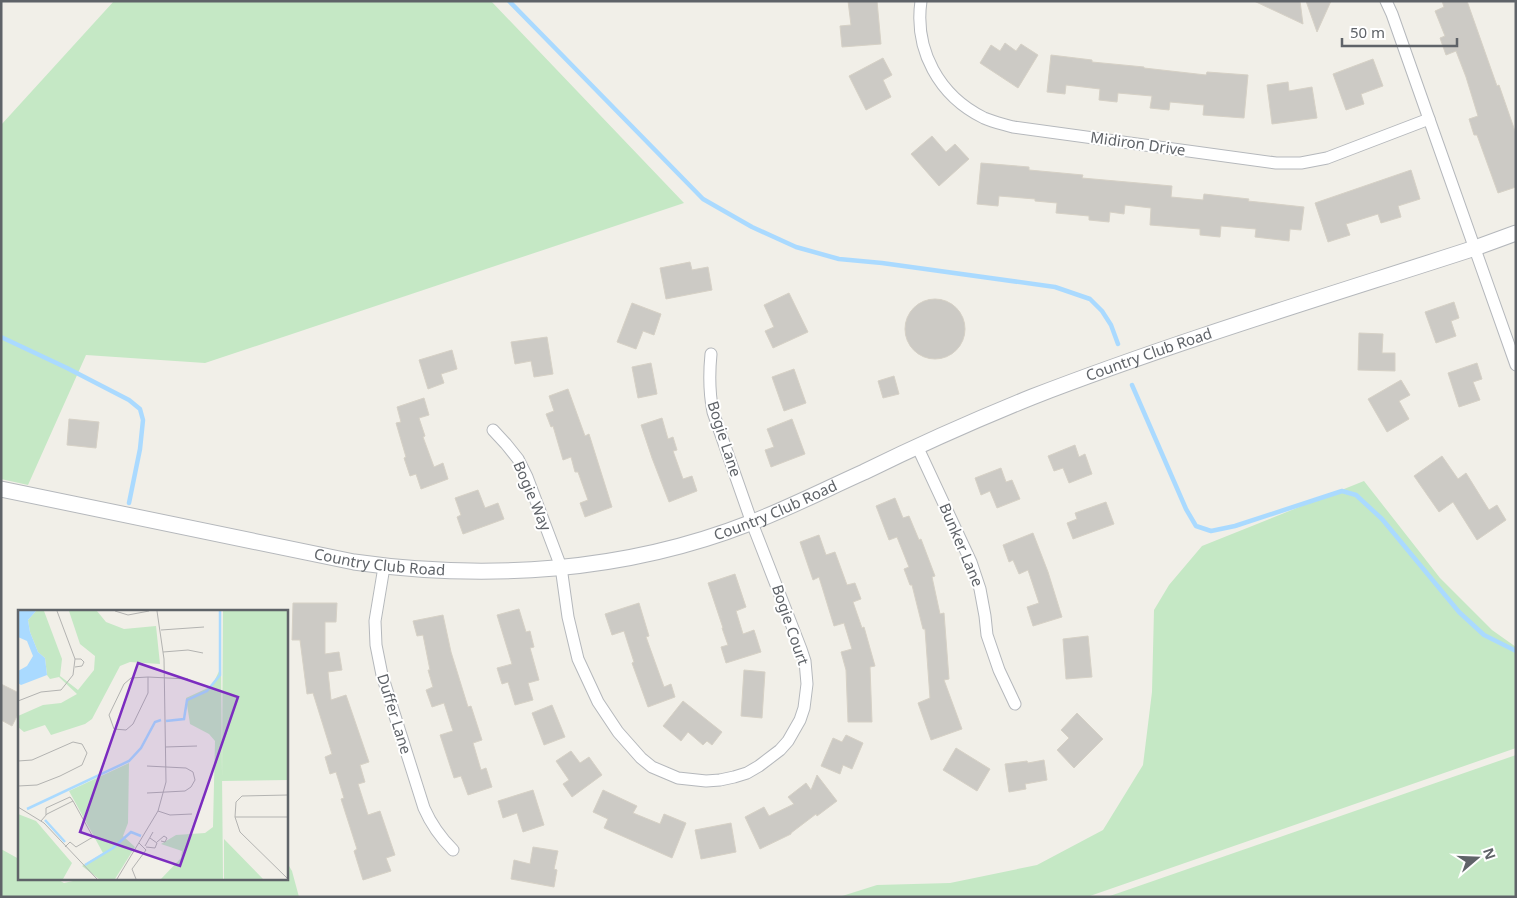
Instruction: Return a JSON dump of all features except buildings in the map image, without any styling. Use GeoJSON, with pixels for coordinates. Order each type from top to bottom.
{"type":"FeatureCollection","features":[{"type":"Feature","properties":{"kind":"street","name":"Midiron Drive"},"geometry":{"type":"LineString","coordinates":[[921,1],[919,12],[921,35],[928,62],[942,85],[965,106],[983,117],[1013,127],[1276,163],[1301,163],[1327,158],[1429,120]]}},
{"type":"Feature","properties":{"kind":"street"},"geometry":{"type":"LineString","coordinates":[[1386,1],[1516,365]]}},
{"type":"Feature","properties":{"kind":"street","name":"Country Club Road"},"geometry":{"type":"LineString","coordinates":[[1,489],[384,567],[471,572],[518,571],[591,564],[689,544],[752,522],[782,510],[917,446],[1008,407],[1118,364],[1516,233]]}},
{"type":"Feature","properties":{"kind":"street","name":"Bogie Lane"},"geometry":{"type":"LineString","coordinates":[[711,354],[709,393],[713,412],[752,522]]}},
{"type":"Feature","properties":{"kind":"street","name":"Bogie Way"},"geometry":{"type":"LineString","coordinates":[[493,430],[518,460],[527,477],[561,567]]}},
{"type":"Feature","properties":{"kind":"street","name":"Bunker Lane"},"geometry":{"type":"LineString","coordinates":[[917,446],[971,562],[986,616],[987,635],[999,670],[1015,704]]}},
{"type":"Feature","properties":{"kind":"street","name":"Bogie Court"},"geometry":{"type":"LineString","coordinates":[[561,567],[568,618],[578,659],[598,702],[618,732],[641,758],[665,773],[678,778],[699,781],[734,778],[759,766],[788,741],[800,720],[804,708],[807,684],[805,660],[752,522]]}},
{"type":"Feature","properties":{"kind":"street","name":"Duffer Lane"},"geometry":{"type":"LineString","coordinates":[[384,567],[375,621],[376,645],[382,675],[424,808],[431,823],[453,850]]}},
{"type":"Feature","properties":{"kind":"green space"},"geometry":{"type":"Polygon","coordinates":[[[114,1],[491,1],[684,203],[205,363],[86,355],[28,485],[1,479],[1,125],[114,1]]]}},
{"type":"Feature","properties":{"kind":"green space"},"geometry":{"type":"Polygon","coordinates":[[[1364,481],[1440,578],[1492,630],[1516,647],[1516,748],[1087,897],[839,897],[877,885],[950,883],[1037,865],[1103,830],[1143,765],[1152,692],[1154,610],[1169,585],[1202,546],[1364,481]]]}},
{"type":"Feature","properties":{"kind":"green space"},"geometry":{"type":"Polygon","coordinates":[[[1516,755],[1516,897],[1107,897],[1516,755]]]}},
{"type":"Feature","properties":{"kind":"green space"},"geometry":{"type":"Polygon","coordinates":[[[1,849],[18,858],[18,880],[59,880],[64,883],[78,880],[288,880],[288,864],[292,871],[299,897],[1,897],[1,849]]]}},
{"type":"Feature","properties":{"kind":"waterway"},"geometry":{"type":"LineString","coordinates":[[509,1],[703,199],[752,227],[796,247],[839,259],[882,263],[1055,287],[1090,299],[1102,311],[1111,325],[1118,344]]}},
{"type":"Feature","properties":{"kind":"waterway"},"geometry":{"type":"LineString","coordinates":[[1,337],[129,400],[140,409],[143,420],[140,449],[129,503]]}},
{"type":"Feature","properties":{"kind":"waterway"},"geometry":{"type":"LineString","coordinates":[[1132,385],[1186,509],[1196,526],[1211,531],[1235,526],[1342,491],[1356,495],[1382,519],[1459,612],[1484,635],[1516,651]]}}]}
